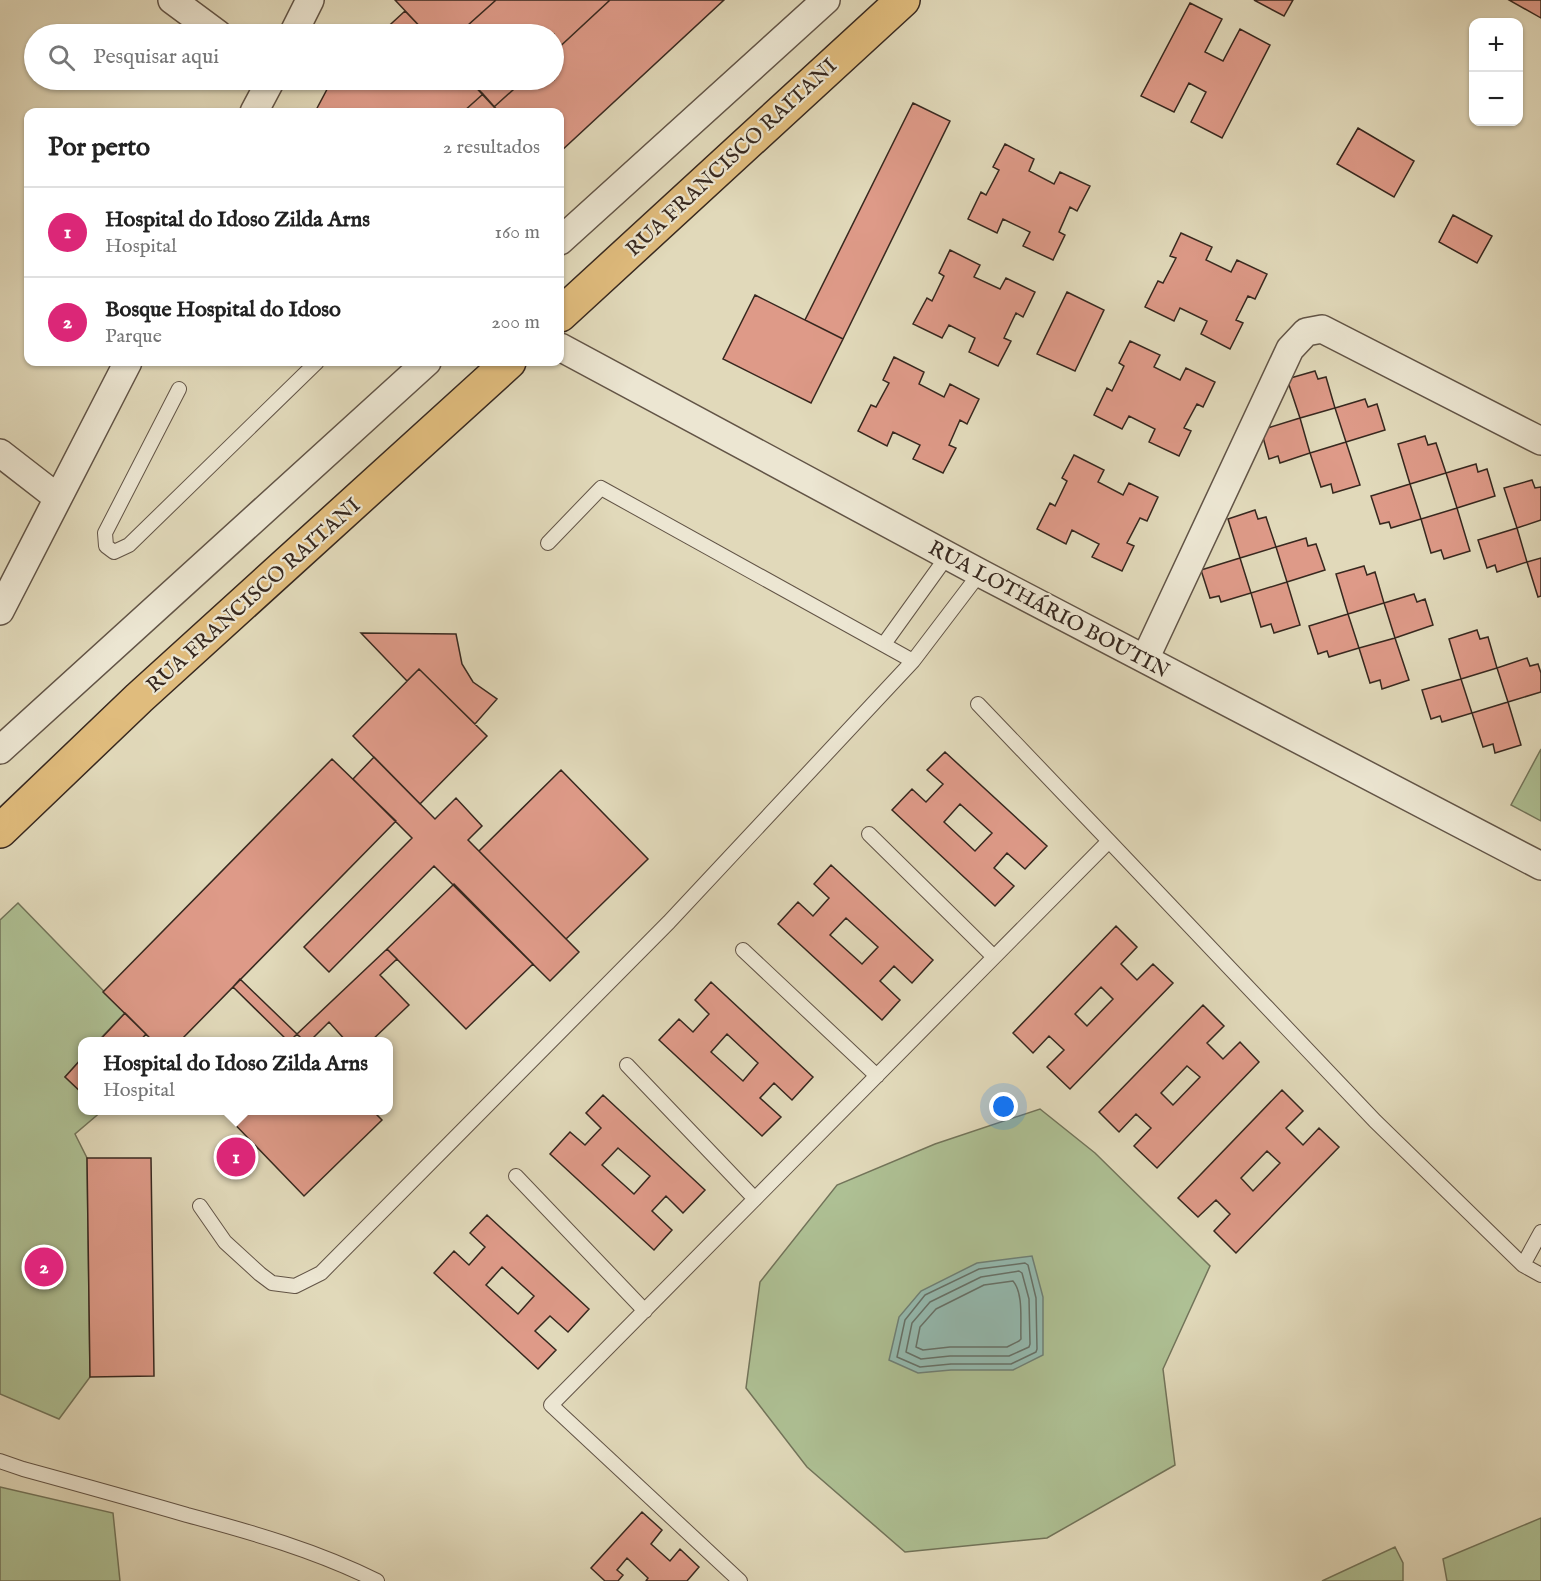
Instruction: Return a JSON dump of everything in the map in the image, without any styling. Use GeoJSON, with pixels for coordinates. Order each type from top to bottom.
{"type":"FeatureCollection","features":[{"type":"Feature","properties":{"kind":"main road","name":"RUA FRANCISCO RAITANI"},"geometry":{"type":"LineString","coordinates":[[564,311],[893,2]]}},
{"type":"Feature","properties":{"kind":"main road","name":"RUA FRANCISCO RAITANI"},"geometry":{"type":"LineString","coordinates":[[0,831],[139,698],[505,366]]}},
{"type":"Feature","properties":{"kind":"street"},"geometry":{"type":"LineString","coordinates":[[172,0],[204,24]]}},
{"type":"Feature","properties":{"kind":"street"},"geometry":{"type":"LineString","coordinates":[[298,24],[310,0]]}},
{"type":"Feature","properties":{"kind":"street"},"geometry":{"type":"LineString","coordinates":[[564,237],[826,0]]}},
{"type":"Feature","properties":{"kind":"street"},"geometry":{"type":"LineString","coordinates":[[256,108],[266,90]]}},
{"type":"Feature","properties":{"kind":"street"},"geometry":{"type":"LineString","coordinates":[[1145,659],[1279,370],[1290,349],[1306,332],[1322,329],[1541,441]]}},
{"type":"Feature","properties":{"kind":"street","name":"RUA LOTHÁRIO BOUTIN"},"geometry":{"type":"LineString","coordinates":[[564,349],[980,573],[1541,866]]}},
{"type":"Feature","properties":{"kind":"street"},"geometry":{"type":"LineString","coordinates":[[0,611],[126,366]]}},
{"type":"Feature","properties":{"kind":"street"},"geometry":{"type":"LineString","coordinates":[[0,750],[423,366]]}},
{"type":"Feature","properties":{"kind":"street"},"geometry":{"type":"LineString","coordinates":[[0,453],[58,498]]}},
{"type":"Feature","properties":{"kind":"lane"},"geometry":{"type":"LineString","coordinates":[[179,389],[105,533],[106,546],[114,552],[129,545],[313,366]]}},
{"type":"Feature","properties":{"kind":"lane"},"geometry":{"type":"LineString","coordinates":[[548,543],[601,488],[913,661]]}},
{"type":"Feature","properties":{"kind":"lane"},"geometry":{"type":"LineString","coordinates":[[884,644],[948,555]]}},
{"type":"Feature","properties":{"kind":"lane"},"geometry":{"type":"LineString","coordinates":[[200,1206],[225,1242],[272,1283],[295,1286],[321,1273],[387,1209],[669,922],[913,661],[980,573]]}},
{"type":"Feature","properties":{"kind":"lane"},"geometry":{"type":"LineString","coordinates":[[978,704],[1375,1121],[1523,1265],[1541,1275]]}},
{"type":"Feature","properties":{"kind":"lane"},"geometry":{"type":"LineString","coordinates":[[869,834],[994,957]]}},
{"type":"Feature","properties":{"kind":"lane"},"geometry":{"type":"LineString","coordinates":[[740,1581],[551,1405],[1109,841]]}},
{"type":"Feature","properties":{"kind":"lane"},"geometry":{"type":"LineString","coordinates":[[743,950],[877,1076]]}},
{"type":"Feature","properties":{"kind":"lane"},"geometry":{"type":"LineString","coordinates":[[627,1065],[755,1199]]}},
{"type":"Feature","properties":{"kind":"lane"},"geometry":{"type":"LineString","coordinates":[[516,1176],[645,1311]]}},
{"type":"Feature","properties":{"kind":"lane"},"geometry":{"type":"LineString","coordinates":[[1523,1265],[1541,1232]]}},
{"type":"Feature","properties":{"kind":"lane"},"geometry":{"type":"LineString","coordinates":[[0,1461],[286,1544],[354,1569],[377,1581]]}},
{"type":"Feature","properties":{"kind":"green space"},"geometry":{"type":"Polygon","coordinates":[[[1541,749],[1541,821],[1511,805],[1541,749]]]}},
{"type":"Feature","properties":{"kind":"green space"},"geometry":{"type":"Polygon","coordinates":[[[18,903],[125,1013],[102,1037],[78,1037],[78,1063],[65,1077],[78,1089],[78,1115],[97,1115],[75,1134],[87,1158],[90,1377],[59,1419],[0,1394],[0,920],[18,903]]]}},
{"type":"Feature","properties":{"kind":"green space"},"geometry":{"type":"Polygon","coordinates":[[[1040,1109],[1095,1153],[1210,1266],[1163,1369],[1175,1465],[1047,1538],[905,1552],[807,1467],[746,1388],[760,1282],[837,1185],[935,1144],[1040,1109]]]}},
{"type":"Feature","properties":{"kind":"green space"},"geometry":{"type":"Polygon","coordinates":[[[0,1487],[113,1513],[120,1581],[0,1581],[0,1487]]]}},
{"type":"Feature","properties":{"kind":"green space"},"geometry":{"type":"Polygon","coordinates":[[[1541,1518],[1541,1581],[1447,1581],[1443,1559],[1541,1518]]]}},
{"type":"Feature","properties":{"kind":"green space"},"geometry":{"type":"Polygon","coordinates":[[[1395,1547],[1403,1563],[1403,1581],[1322,1581],[1395,1547]]]}},
{"type":"Feature","properties":{"kind":"water"},"geometry":{"type":"Polygon","coordinates":[[[1032,1256],[1043,1297],[1043,1355],[1013,1370],[951,1370],[918,1373],[889,1360],[899,1317],[921,1291],[977,1263],[1032,1256]]]}},
{"type":"Feature","properties":{"kind":"building"},"geometry":{"type":"Polygon","coordinates":[[[395,0],[496,0],[469,24],[418,24],[395,0]]]}},
{"type":"Feature","properties":{"kind":"building"},"geometry":{"type":"Polygon","coordinates":[[[496,0],[610,0],[564,43],[564,24],[469,24],[496,0]]]}},
{"type":"Feature","properties":{"kind":"building"},"geometry":{"type":"Polygon","coordinates":[[[610,0],[724,0],[564,148],[564,108],[494,107],[513,90],[564,90],[564,43],[610,0]]]}},
{"type":"Feature","properties":{"kind":"building"},"geometry":{"type":"Polygon","coordinates":[[[1254,0],[1293,0],[1284,16],[1254,0]]]}},
{"type":"Feature","properties":{"kind":"building"},"geometry":{"type":"Polygon","coordinates":[[[1509,0],[1541,0],[1541,18],[1509,0]]]}},
{"type":"Feature","properties":{"kind":"building"},"geometry":{"type":"Polygon","coordinates":[[[1190,3],[1222,19],[1205,52],[1223,61],[1240,29],[1270,45],[1222,138],[1191,122],[1206,92],[1189,83],[1174,112],[1141,96],[1190,3]]]}},
{"type":"Feature","properties":{"kind":"building"},"geometry":{"type":"Polygon","coordinates":[[[405,11],[417,24],[391,24],[405,11]]]}},
{"type":"Feature","properties":{"kind":"building"},"geometry":{"type":"Polygon","coordinates":[[[327,90],[479,90],[483,94],[467,108],[317,108],[327,90]]]}},
{"type":"Feature","properties":{"kind":"building"},"geometry":{"type":"Polygon","coordinates":[[[478,90],[513,90],[494,107],[478,90]]]}},
{"type":"Feature","properties":{"kind":"building"},"geometry":{"type":"Polygon","coordinates":[[[483,94],[495,108],[467,108],[483,94]]]}},
{"type":"Feature","properties":{"kind":"building"},"geometry":{"type":"Polygon","coordinates":[[[913,103],[950,121],[843,339],[805,320],[913,103]]]}},
{"type":"Feature","properties":{"kind":"building"},"geometry":{"type":"Polygon","coordinates":[[[1358,128],[1414,161],[1394,197],[1337,164],[1358,128]]]}},
{"type":"Feature","properties":{"kind":"building"},"geometry":{"type":"Polygon","coordinates":[[[1005,144],[1034,159],[1029,171],[1054,184],[1060,172],[1090,186],[1077,211],[1070,207],[1059,232],[1065,235],[1053,260],[1023,246],[1030,232],[1003,219],[997,233],[968,219],[981,192],[986,195],[999,170],[993,167],[1005,144]]]}},
{"type":"Feature","properties":{"kind":"building"},"geometry":{"type":"Polygon","coordinates":[[[1453,215],[1492,236],[1477,263],[1439,242],[1453,215]]]}},
{"type":"Feature","properties":{"kind":"building"},"geometry":{"type":"Polygon","coordinates":[[[1181,233],[1212,247],[1206,260],[1231,272],[1237,260],[1267,274],[1255,299],[1248,296],[1236,320],[1243,323],[1230,349],[1201,334],[1207,321],[1180,308],[1174,321],[1145,307],[1158,281],[1163,283],[1176,258],[1170,256],[1181,233]]]}},
{"type":"Feature","properties":{"kind":"building"},"geometry":{"type":"Polygon","coordinates":[[[950,250],[980,265],[974,277],[1000,289],[1006,278],[1035,292],[1023,317],[1016,313],[1004,338],[1011,341],[998,366],[969,352],[975,338],[949,325],[942,338],[913,324],[927,298],[932,301],[944,276],[939,273],[950,250]]]}},
{"type":"Feature","properties":{"kind":"building"},"geometry":{"type":"Polygon","coordinates":[[[1067,292],[1104,310],[1075,371],[1037,354],[1067,292]]]}},
{"type":"Feature","properties":{"kind":"building"},"geometry":{"type":"Polygon","coordinates":[[[755,295],[843,339],[811,403],[723,359],[755,295]]]}},
{"type":"Feature","properties":{"kind":"building"},"geometry":{"type":"Polygon","coordinates":[[[1130,341],[1160,355],[1154,367],[1180,380],[1186,368],[1215,382],[1203,407],[1197,404],[1184,428],[1191,431],[1179,456],[1149,442],[1155,429],[1129,416],[1122,429],[1094,415],[1107,388],[1112,391],[1124,366],[1119,363],[1130,341]]]}},
{"type":"Feature","properties":{"kind":"building"},"geometry":{"type":"Polygon","coordinates":[[[894,357],[924,372],[919,384],[944,397],[950,384],[979,399],[967,424],[960,420],[949,445],[956,448],[943,473],[913,459],[920,445],[893,432],[887,446],[858,431],[871,405],[876,407],[889,383],[883,380],[894,357]]]}},
{"type":"Feature","properties":{"kind":"building"},"geometry":{"type":"Polygon","coordinates":[[[1315,371],[1318,379],[1326,377],[1335,408],[1300,418],[1287,379],[1315,371]]]}},
{"type":"Feature","properties":{"kind":"building"},"geometry":{"type":"Polygon","coordinates":[[[1365,399],[1368,407],[1377,404],[1385,430],[1346,442],[1335,408],[1365,399]]]}},
{"type":"Feature","properties":{"kind":"building"},"geometry":{"type":"Polygon","coordinates":[[[1300,418],[1310,453],[1280,463],[1278,456],[1269,459],[1261,430],[1300,418]]]}},
{"type":"Feature","properties":{"kind":"building"},"geometry":{"type":"Polygon","coordinates":[[[1425,436],[1428,445],[1436,443],[1446,473],[1410,484],[1398,444],[1425,436]]]}},
{"type":"Feature","properties":{"kind":"building"},"geometry":{"type":"Polygon","coordinates":[[[1346,442],[1360,485],[1333,493],[1331,484],[1321,487],[1310,453],[1346,442]]]}},
{"type":"Feature","properties":{"kind":"building"},"geometry":{"type":"Polygon","coordinates":[[[1074,455],[1104,470],[1098,482],[1123,495],[1129,483],[1158,497],[1147,521],[1140,518],[1127,543],[1134,546],[1122,571],[1092,557],[1099,544],[1072,530],[1066,544],[1037,529],[1050,503],[1055,506],[1067,481],[1062,478],[1074,455]]]}},
{"type":"Feature","properties":{"kind":"building"},"geometry":{"type":"Polygon","coordinates":[[[1476,464],[1478,472],[1487,469],[1495,496],[1457,508],[1446,473],[1476,464]]]}},
{"type":"Feature","properties":{"kind":"building"},"geometry":{"type":"Polygon","coordinates":[[[1532,480],[1535,488],[1541,487],[1541,520],[1517,528],[1504,488],[1532,480]]]}},
{"type":"Feature","properties":{"kind":"building"},"geometry":{"type":"Polygon","coordinates":[[[1410,484],[1421,519],[1391,528],[1389,522],[1380,524],[1371,496],[1410,484]]]}},
{"type":"Feature","properties":{"kind":"building"},"geometry":{"type":"Polygon","coordinates":[[[1457,508],[1470,551],[1444,559],[1441,550],[1431,553],[1421,519],[1457,508]]]}},
{"type":"Feature","properties":{"kind":"building"},"geometry":{"type":"Polygon","coordinates":[[[1255,510],[1258,519],[1266,517],[1276,547],[1240,558],[1228,519],[1255,510]]]}},
{"type":"Feature","properties":{"kind":"building"},"geometry":{"type":"Polygon","coordinates":[[[1517,528],[1527,562],[1497,572],[1495,565],[1487,568],[1478,540],[1517,528]]]}},
{"type":"Feature","properties":{"kind":"building"},"geometry":{"type":"Polygon","coordinates":[[[1306,538],[1308,546],[1316,544],[1325,570],[1287,582],[1276,547],[1306,538]]]}},
{"type":"Feature","properties":{"kind":"building"},"geometry":{"type":"Polygon","coordinates":[[[1240,558],[1251,593],[1221,602],[1219,596],[1210,598],[1201,570],[1240,558]]]}},
{"type":"Feature","properties":{"kind":"building"},"geometry":{"type":"Polygon","coordinates":[[[1541,558],[1541,596],[1538,597],[1527,562],[1541,558]]]}},
{"type":"Feature","properties":{"kind":"building"},"geometry":{"type":"Polygon","coordinates":[[[1364,566],[1367,575],[1375,572],[1384,603],[1348,614],[1336,574],[1364,566]]]}},
{"type":"Feature","properties":{"kind":"building"},"geometry":{"type":"Polygon","coordinates":[[[1287,582],[1300,625],[1274,633],[1271,624],[1261,627],[1251,593],[1287,582]]]}},
{"type":"Feature","properties":{"kind":"building"},"geometry":{"type":"Polygon","coordinates":[[[1414,594],[1417,602],[1425,599],[1433,625],[1395,638],[1384,603],[1414,594]]]}},
{"type":"Feature","properties":{"kind":"building"},"geometry":{"type":"Polygon","coordinates":[[[1348,614],[1359,648],[1329,657],[1327,651],[1318,654],[1309,626],[1348,614]]]}},
{"type":"Feature","properties":{"kind":"building"},"geometry":{"type":"Polygon","coordinates":[[[1477,630],[1480,639],[1488,637],[1497,668],[1461,679],[1449,639],[1477,630]]]}},
{"type":"Feature","properties":{"kind":"building"},"geometry":{"type":"Polygon","coordinates":[[[361,633],[456,634],[462,664],[473,682],[497,699],[475,724],[419,669],[407,681],[361,633]]]}},
{"type":"Feature","properties":{"kind":"building"},"geometry":{"type":"Polygon","coordinates":[[[1395,638],[1409,680],[1382,689],[1380,680],[1370,683],[1359,648],[1395,638]]]}},
{"type":"Feature","properties":{"kind":"building"},"geometry":{"type":"Polygon","coordinates":[[[1527,658],[1530,666],[1538,664],[1541,673],[1541,692],[1508,702],[1497,668],[1527,658]]]}},
{"type":"Feature","properties":{"kind":"building"},"geometry":{"type":"Polygon","coordinates":[[[419,669],[487,736],[420,804],[353,736],[419,669]]]}},
{"type":"Feature","properties":{"kind":"building"},"geometry":{"type":"Polygon","coordinates":[[[1461,679],[1472,713],[1442,722],[1440,716],[1431,719],[1422,690],[1461,679]]]}},
{"type":"Feature","properties":{"kind":"building"},"geometry":{"type":"Polygon","coordinates":[[[1508,702],[1521,745],[1495,753],[1493,744],[1483,747],[1472,713],[1508,702]]]}},
{"type":"Feature","properties":{"kind":"building"},"geometry":{"type":"Polygon","coordinates":[[[945,752],[1047,846],[1025,869],[1007,853],[994,868],[1014,886],[995,906],[892,810],[912,789],[926,802],[943,784],[927,770],[945,752]],[[960,804],[944,822],[975,851],[992,833],[960,804]]]}},
{"type":"Feature","properties":{"kind":"building"},"geometry":{"type":"Polygon","coordinates":[[[374,757],[435,819],[456,798],[482,826],[468,840],[579,952],[550,981],[434,866],[329,972],[304,947],[412,838],[353,779],[374,757]]]}},
{"type":"Feature","properties":{"kind":"building"},"geometry":{"type":"Polygon","coordinates":[[[332,759],[396,821],[184,1037],[149,1037],[103,992],[332,759]]]}},
{"type":"Feature","properties":{"kind":"building"},"geometry":{"type":"Polygon","coordinates":[[[561,770],[648,859],[566,939],[479,851],[561,770]]]}},
{"type":"Feature","properties":{"kind":"building"},"geometry":{"type":"Polygon","coordinates":[[[831,865],[933,960],[912,983],[894,966],[880,981],[900,1000],[882,1020],[778,924],[798,902],[813,916],[829,898],[814,884],[831,865]],[[846,918],[830,935],[862,964],[878,947],[846,918]]]}},
{"type":"Feature","properties":{"kind":"building"},"geometry":{"type":"Polygon","coordinates":[[[454,884],[533,964],[466,1029],[387,949],[454,884]]]}},
{"type":"Feature","properties":{"kind":"building"},"geometry":{"type":"Polygon","coordinates":[[[1116,926],[1137,947],[1121,964],[1137,980],[1153,964],[1173,983],[1070,1089],[1047,1067],[1064,1050],[1049,1036],[1033,1053],[1013,1033],[1116,926]],[[1101,987],[1075,1014],[1087,1026],[1113,999],[1101,987]]]}},
{"type":"Feature","properties":{"kind":"building"},"geometry":{"type":"Polygon","coordinates":[[[387,949],[397,959],[380,975],[409,1005],[375,1037],[342,1037],[329,1022],[314,1037],[300,1037],[297,1034],[387,949]]]}},
{"type":"Feature","properties":{"kind":"building"},"geometry":{"type":"Polygon","coordinates":[[[240,979],[297,1034],[294,1037],[284,1037],[233,987],[240,979]]]}},
{"type":"Feature","properties":{"kind":"building"},"geometry":{"type":"Polygon","coordinates":[[[711,982],[813,1077],[792,1100],[774,1083],[760,1098],[781,1117],[762,1136],[659,1040],[679,1019],[693,1032],[709,1014],[695,1000],[711,982]],[[727,1034],[711,1052],[743,1081],[758,1063],[727,1034]]]}},
{"type":"Feature","properties":{"kind":"building"},"geometry":{"type":"Polygon","coordinates":[[[1203,1005],[1224,1026],[1207,1043],[1223,1059],[1240,1042],[1259,1062],[1157,1168],[1134,1146],[1151,1128],[1136,1114],[1119,1132],[1099,1112],[1203,1005]],[[1187,1066],[1161,1093],[1173,1105],[1200,1077],[1187,1066]]]}},
{"type":"Feature","properties":{"kind":"building"},"geometry":{"type":"Polygon","coordinates":[[[125,1013],[146,1034],[143,1037],[103,1037],[125,1013]]]}},
{"type":"Feature","properties":{"kind":"building"},"geometry":{"type":"Polygon","coordinates":[[[78,1063],[78,1089],[65,1077],[78,1063]]]}},
{"type":"Feature","properties":{"kind":"building"},"geometry":{"type":"Polygon","coordinates":[[[1282,1090],[1303,1111],[1286,1128],[1303,1145],[1319,1128],[1339,1147],[1236,1253],[1214,1231],[1230,1214],[1216,1200],[1198,1217],[1178,1198],[1282,1090]],[[1267,1151],[1241,1178],[1253,1191],[1280,1163],[1267,1151]]]}},
{"type":"Feature","properties":{"kind":"building"},"geometry":{"type":"Polygon","coordinates":[[[603,1095],[705,1190],[683,1213],[666,1196],[652,1211],[672,1230],[654,1250],[550,1154],[570,1132],[585,1145],[601,1128],[586,1113],[603,1095]],[[618,1148],[602,1165],[634,1194],[650,1176],[618,1148]]]}},
{"type":"Feature","properties":{"kind":"building"},"geometry":{"type":"Polygon","coordinates":[[[226,1115],[377,1115],[382,1120],[304,1196],[226,1115]]]}},
{"type":"Feature","properties":{"kind":"building"},"geometry":{"type":"Polygon","coordinates":[[[87,1158],[151,1158],[154,1376],[90,1377],[87,1158]]]}},
{"type":"Feature","properties":{"kind":"building"},"geometry":{"type":"Polygon","coordinates":[[[487,1215],[589,1309],[568,1332],[550,1316],[535,1331],[556,1350],[538,1369],[434,1273],[454,1251],[469,1265],[485,1247],[470,1233],[487,1215]],[[502,1267],[486,1285],[518,1314],[534,1296],[502,1267]]]}},
{"type":"Feature","properties":{"kind":"building"},"geometry":{"type":"Polygon","coordinates":[[[642,1512],[662,1530],[651,1544],[670,1561],[680,1549],[699,1567],[687,1581],[646,1581],[648,1578],[627,1558],[617,1570],[623,1575],[618,1581],[605,1581],[591,1568],[642,1512]]]}},
{"type":"Feature","properties":{"kind":"place","name":"Hospital do Idoso Zilda Arns"},"geometry":{"type":"Point","coordinates":[236,1157]}},
{"type":"Feature","properties":{"kind":"place","name":"Bosque Hospital do Idoso"},"geometry":{"type":"Point","coordinates":[44,1267]}}]}
